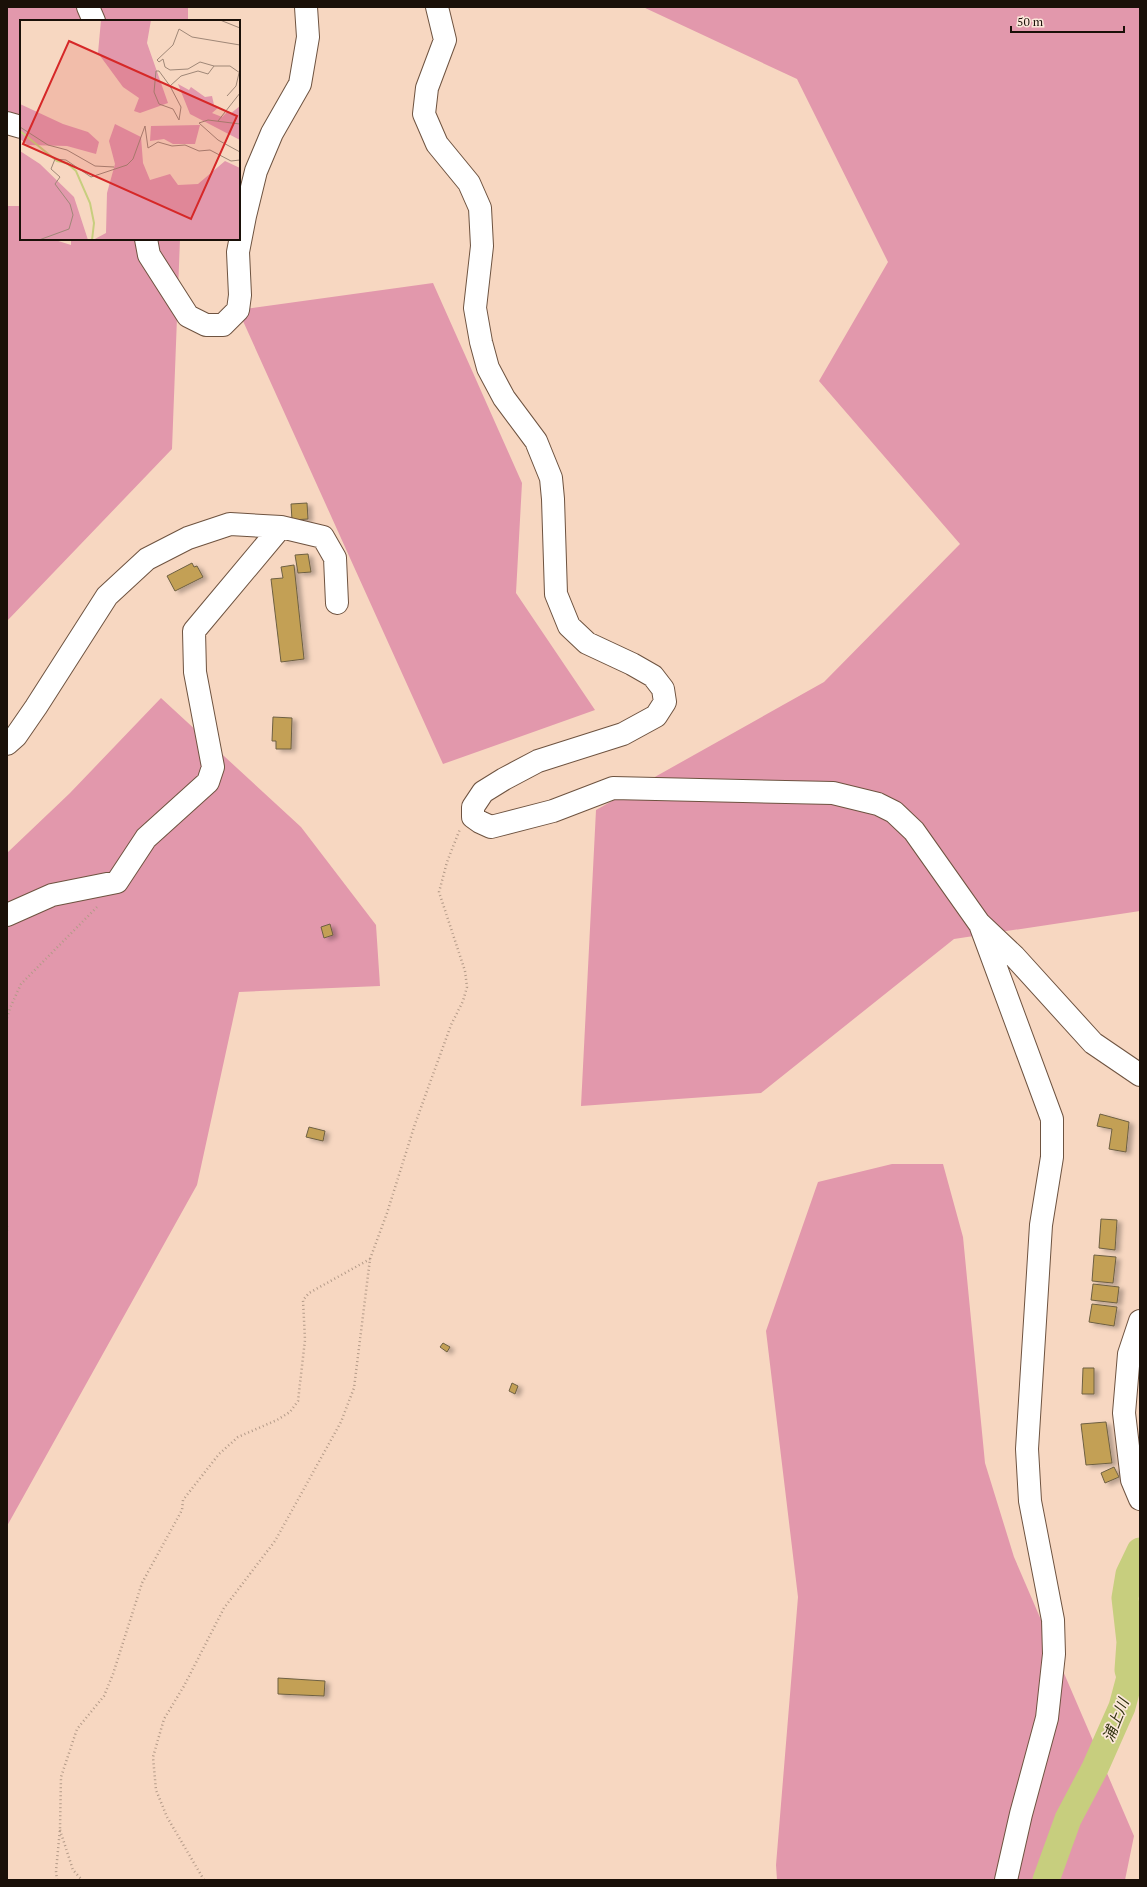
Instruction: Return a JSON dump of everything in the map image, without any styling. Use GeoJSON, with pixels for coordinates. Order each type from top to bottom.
{"type":"FeatureCollection","features":[{"type":"Feature","properties":{"kind":"street"},"geometry":{"type":"LineString","coordinates":[[88,7],[94,20]]}},
{"type":"Feature","properties":{"kind":"street"},"geometry":{"type":"LineString","coordinates":[[146,240],[149,255],[188,316],[206,325],[224,325],[238,310],[240,295],[238,252],[244,216],[256,171],[272,133],[300,84],[308,37],[306,7]]}},
{"type":"Feature","properties":{"kind":"street"},"geometry":{"type":"LineString","coordinates":[[437,7],[445,40],[427,88],[424,114],[437,144],[469,183],[480,208],[482,246],[475,308],[481,342],[488,368],[504,398],[536,441],[551,478],[554,498],[556,594],[569,626],[587,643],[632,664],[653,676],[663,689],[665,702],[656,716],[623,734],[538,761],[504,779],[483,792],[473,807],[473,816],[480,822],[491,827],[552,811],[613,788],[834,793],[878,804],[894,812],[914,831],[979,923],[1014,956],[1093,1043],[1140,1075]]}},
{"type":"Feature","properties":{"kind":"street"},"geometry":{"type":"LineString","coordinates":[[7,123],[20,127]]}},
{"type":"Feature","properties":{"kind":"street"},"geometry":{"type":"LineString","coordinates":[[7,744],[16,736],[36,707],[107,596],[147,559],[188,538],[230,524],[281,527],[323,537],[335,558],[337,603]]}},
{"type":"Feature","properties":{"kind":"street"},"geometry":{"type":"LineString","coordinates":[[7,915],[52,895],[117,882],[146,838],[208,782],[213,767],[195,672],[194,631],[281,527]]}},
{"type":"Feature","properties":{"kind":"street"},"geometry":{"type":"LineString","coordinates":[[979,923],[1052,1119],[1052,1157],[1041,1226],[1028,1449],[1030,1501],[1052,1620],[1054,1654],[1047,1718],[1021,1814],[1006,1880]]}},
{"type":"Feature","properties":{"kind":"street"},"geometry":{"type":"LineString","coordinates":[[1140,1321],[1129,1354],[1124,1413],[1132,1480],[1140,1499]]}},
{"type":"Feature","properties":{"kind":"path"},"geometry":{"type":"LineString","coordinates":[[204,1880],[167,1817],[156,1790],[153,1757],[164,1719],[184,1686],[224,1608],[275,1541],[341,1422],[354,1388],[370,1259],[387,1214],[415,1124],[452,1025],[463,1001],[467,987],[465,971],[439,892],[447,862],[462,824],[473,816]]}},
{"type":"Feature","properties":{"kind":"path"},"geometry":{"type":"LineString","coordinates":[[7,1018],[21,984],[100,904]]}},
{"type":"Feature","properties":{"kind":"path"},"geometry":{"type":"LineString","coordinates":[[7,1226],[7,1233]]}},
{"type":"Feature","properties":{"kind":"path"},"geometry":{"type":"LineString","coordinates":[[57,1880],[56,1871],[60,1829],[61,1777],[76,1729],[104,1696],[113,1674],[142,1583],[182,1510],[183,1500],[219,1454],[238,1437],[277,1420],[290,1412],[298,1401],[305,1340],[303,1300],[309,1292],[370,1259]]}},
{"type":"Feature","properties":{"kind":"path"},"geometry":{"type":"LineString","coordinates":[[60,1829],[73,1870],[82,1880]]}},
{"type":"Feature","properties":{"kind":"shaded area"},"geometry":{"type":"Polygon","coordinates":[[[7,7],[188,7],[188,20],[20,20],[20,121],[7,117],[7,7]]]}},
{"type":"Feature","properties":{"kind":"shaded area"},"geometry":{"type":"Polygon","coordinates":[[[643,7],[1140,7],[1140,911],[954,939],[761,1093],[581,1106],[596,810],[824,682],[960,544],[819,381],[888,262],[797,79],[643,7]]]}},
{"type":"Feature","properties":{"kind":"shaded area"},"geometry":{"type":"Polygon","coordinates":[[[7,206],[20,206],[20,240],[55,240],[71,245],[71,240],[180,240],[172,449],[7,621],[7,206]]]}},
{"type":"Feature","properties":{"kind":"shaded area"},"geometry":{"type":"Polygon","coordinates":[[[433,283],[522,483],[516,593],[595,710],[443,764],[238,310],[433,283]]]}},
{"type":"Feature","properties":{"kind":"shaded area"},"geometry":{"type":"Polygon","coordinates":[[[161,698],[301,827],[376,925],[380,986],[239,992],[197,1185],[7,1526],[7,853],[70,793],[161,698]]]}},
{"type":"Feature","properties":{"kind":"shaded area"},"geometry":{"type":"Polygon","coordinates":[[[892,1164],[943,1164],[963,1237],[985,1463],[1014,1557],[1134,1836],[1125,1880],[777,1880],[776,1865],[798,1597],[766,1331],[818,1182],[892,1164]]]}},
{"type":"Feature","properties":{"kind":"building"},"geometry":{"type":"Polygon","coordinates":[[[307,503],[308,519],[292,520],[291,504],[307,503]]]}},
{"type":"Feature","properties":{"kind":"building"},"geometry":{"type":"Polygon","coordinates":[[[308,554],[311,572],[298,573],[295,555],[308,554]]]}},
{"type":"Feature","properties":{"kind":"building"},"geometry":{"type":"Polygon","coordinates":[[[192,563],[194,567],[197,566],[203,577],[175,591],[167,576],[192,563]]]}},
{"type":"Feature","properties":{"kind":"building"},"geometry":{"type":"Polygon","coordinates":[[[294,565],[304,659],[281,662],[271,579],[283,578],[281,567],[294,565]]]}},
{"type":"Feature","properties":{"kind":"building"},"geometry":{"type":"Polygon","coordinates":[[[273,717],[292,718],[291,749],[276,749],[276,741],[272,741],[273,717]]]}},
{"type":"Feature","properties":{"kind":"building"},"geometry":{"type":"Polygon","coordinates":[[[330,924],[333,935],[324,938],[321,927],[330,924]]]}},
{"type":"Feature","properties":{"kind":"building"},"geometry":{"type":"Polygon","coordinates":[[[1100,1114],[1129,1122],[1126,1152],[1109,1149],[1112,1129],[1097,1126],[1100,1114]]]}},
{"type":"Feature","properties":{"kind":"building"},"geometry":{"type":"Polygon","coordinates":[[[309,1127],[325,1131],[323,1141],[306,1137],[309,1127]]]}},
{"type":"Feature","properties":{"kind":"building"},"geometry":{"type":"Polygon","coordinates":[[[1101,1219],[1117,1220],[1115,1250],[1099,1248],[1101,1219]]]}},
{"type":"Feature","properties":{"kind":"building"},"geometry":{"type":"Polygon","coordinates":[[[1094,1255],[1116,1257],[1113,1283],[1092,1281],[1094,1255]]]}},
{"type":"Feature","properties":{"kind":"building"},"geometry":{"type":"Polygon","coordinates":[[[1093,1284],[1119,1287],[1117,1303],[1091,1300],[1093,1284]]]}},
{"type":"Feature","properties":{"kind":"building"},"geometry":{"type":"Polygon","coordinates":[[[1092,1304],[1117,1307],[1114,1326],[1089,1322],[1092,1304]]]}},
{"type":"Feature","properties":{"kind":"building"},"geometry":{"type":"Polygon","coordinates":[[[443,1343],[450,1347],[447,1352],[440,1347],[443,1343]]]}},
{"type":"Feature","properties":{"kind":"building"},"geometry":{"type":"Polygon","coordinates":[[[1083,1368],[1094,1368],[1094,1394],[1082,1394],[1083,1368]]]}},
{"type":"Feature","properties":{"kind":"building"},"geometry":{"type":"Polygon","coordinates":[[[512,1383],[518,1386],[515,1394],[509,1391],[512,1383]]]}},
{"type":"Feature","properties":{"kind":"building"},"geometry":{"type":"Polygon","coordinates":[[[1106,1422],[1112,1463],[1086,1465],[1081,1424],[1106,1422]]]}},
{"type":"Feature","properties":{"kind":"building"},"geometry":{"type":"Polygon","coordinates":[[[1114,1467],[1119,1477],[1105,1483],[1101,1473],[1114,1467]]]}},
{"type":"Feature","properties":{"kind":"building"},"geometry":{"type":"Polygon","coordinates":[[[278,1678],[325,1681],[324,1696],[278,1694],[278,1678]]]}},
{"type":"Feature","properties":{"kind":"waterway","name":"浦上川"},"geometry":{"type":"LineString","coordinates":[[1046,1880],[1068,1819],[1095,1768],[1122,1707],[1130,1677],[1128,1670],[1130,1642],[1125,1598],[1129,1574],[1140,1551]]}}]}
